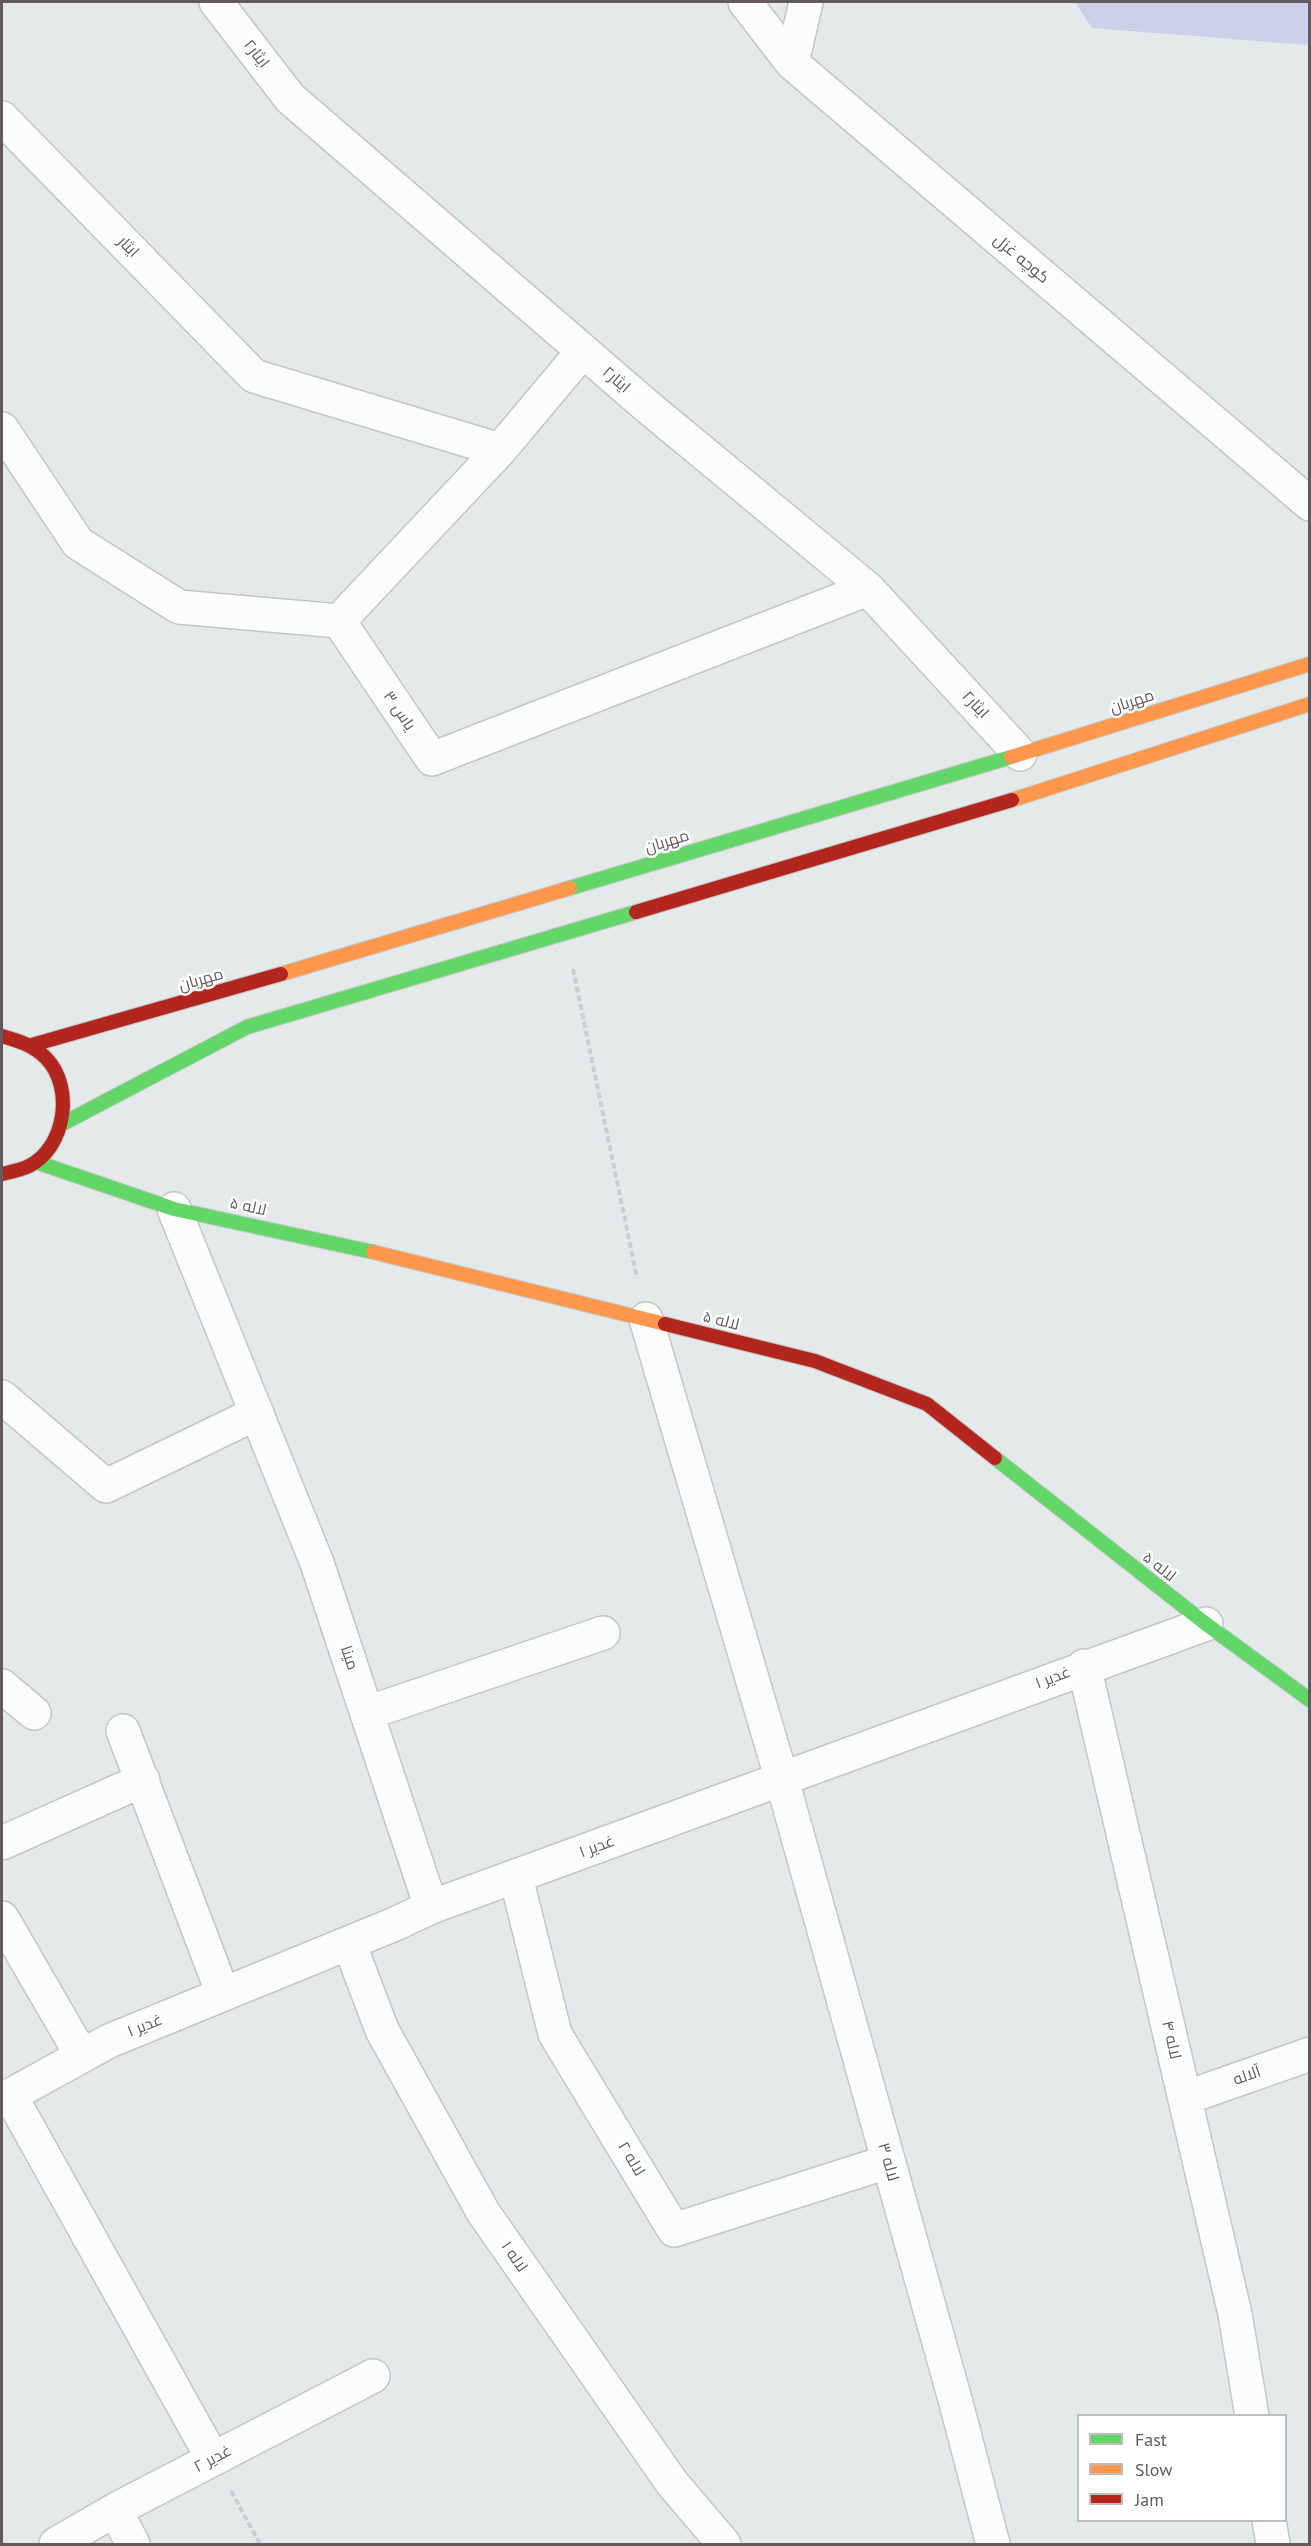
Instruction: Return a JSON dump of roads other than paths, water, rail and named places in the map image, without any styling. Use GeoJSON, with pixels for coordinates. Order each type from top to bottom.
{"type":"FeatureCollection","features":[{"type":"Feature","properties":{"kind":"street","name":"ایثار۲"},"geometry":{"type":"LineString","coordinates":[[216,2],[290,98],[583,351],[868,589],[1020,754]]}},
{"type":"Feature","properties":{"kind":"street","name":"کوچه غزل"},"geometry":{"type":"LineString","coordinates":[[745,2],[792,63],[1310,504]]}},
{"type":"Feature","properties":{"kind":"street"},"geometry":{"type":"LineString","coordinates":[[792,63],[806,2]]}},
{"type":"Feature","properties":{"kind":"street","name":"ایثار"},"geometry":{"type":"LineString","coordinates":[[2,117],[254,376],[501,450]]}},
{"type":"Feature","properties":{"kind":"street"},"geometry":{"type":"LineString","coordinates":[[2,429],[78,543],[179,607],[339,621],[501,450],[583,351]]}},
{"type":"Feature","properties":{"kind":"street","name":"یاس ۳"},"geometry":{"type":"LineString","coordinates":[[339,621],[432,759],[868,589]]}},
{"type":"Feature","properties":{"kind":"street","name":"مهربان"},"geometry":{"type":"LineString","coordinates":[[32,1045],[239,986],[1020,754],[1310,664]]}},
{"type":"Feature","properties":{"kind":"street"},"geometry":{"type":"LineString","coordinates":[[1229,689],[1241,715]]}},
{"type":"Feature","properties":{"kind":"street"},"geometry":{"type":"LineString","coordinates":[[62,1124],[246,1027],[1046,790],[1241,715],[1310,704]]}},
{"type":"Feature","properties":{"kind":"street"},"geometry":{"type":"LineString","coordinates":[[2,1036],[32,1045],[49,1060],[60,1080],[65,1101],[62,1124],[53,1145],[36,1162],[15,1173],[2,1174]]}},
{"type":"Feature","properties":{"kind":"street","name":"لاله ۵"},"geometry":{"type":"LineString","coordinates":[[36,1162],[174,1209],[350,1246],[815,1361],[927,1404],[1206,1624],[1310,1700]]}},
{"type":"Feature","properties":{"kind":"street","name":"مینا"},"geometry":{"type":"LineString","coordinates":[[174,1209],[317,1563],[431,1907]]}},
{"type":"Feature","properties":{"kind":"street","name":"لاله ۳"},"geometry":{"type":"LineString","coordinates":[[646,1319],[782,1780],[956,2403],[993,2544]]}},
{"type":"Feature","properties":{"kind":"street"},"geometry":{"type":"LineString","coordinates":[[2,1397],[106,1486],[256,1413]]}},
{"type":"Feature","properties":{"kind":"street","name":"غدیر ۱"},"geometry":{"type":"LineString","coordinates":[[6,2098],[109,2041],[431,1907],[782,1780],[1084,1666],[1206,1624]]}},
{"type":"Feature","properties":{"kind":"street"},"geometry":{"type":"LineString","coordinates":[[367,1713],[603,1633]]}},
{"type":"Feature","properties":{"kind":"street","name":"لاله ۴"},"geometry":{"type":"LineString","coordinates":[[1084,1666],[1235,2314],[1251,2414]]}},
{"type":"Feature","properties":{"kind":"street"},"geometry":{"type":"LineString","coordinates":[[2,1686],[34,1713]]}},
{"type":"Feature","properties":{"kind":"street"},"geometry":{"type":"LineString","coordinates":[[123,1731],[223,1994]]}},
{"type":"Feature","properties":{"kind":"street"},"geometry":{"type":"LineString","coordinates":[[2,1843],[142,1780]]}},
{"type":"Feature","properties":{"kind":"street","name":"لاله ۲"},"geometry":{"type":"LineString","coordinates":[[516,1877],[555,2034],[674,2230],[887,2162]]}},
{"type":"Feature","properties":{"kind":"street"},"geometry":{"type":"LineString","coordinates":[[2,1918],[82,2056]]}},
{"type":"Feature","properties":{"kind":"street","name":"لاله ۱"},"geometry":{"type":"LineString","coordinates":[[349,1943],[382,2030],[483,2212],[672,2483],[724,2544]]}},
{"type":"Feature","properties":{"kind":"street","name":"آلاله"},"geometry":{"type":"LineString","coordinates":[[1185,2098],[1310,2054]]}},
{"type":"Feature","properties":{"kind":"street"},"geometry":{"type":"LineString","coordinates":[[6,2098],[213,2459]]}},
{"type":"Feature","properties":{"kind":"street","name":"غدیر ۲"},"geometry":{"type":"LineString","coordinates":[[56,2544],[115,2510],[373,2376]]}},
{"type":"Feature","properties":{"kind":"street"},"geometry":{"type":"LineString","coordinates":[[115,2510],[133,2544]]}},
{"type":"Feature","properties":{"kind":"street"},"geometry":{"type":"LineString","coordinates":[[1269,2522],[1273,2544]]}}]}
